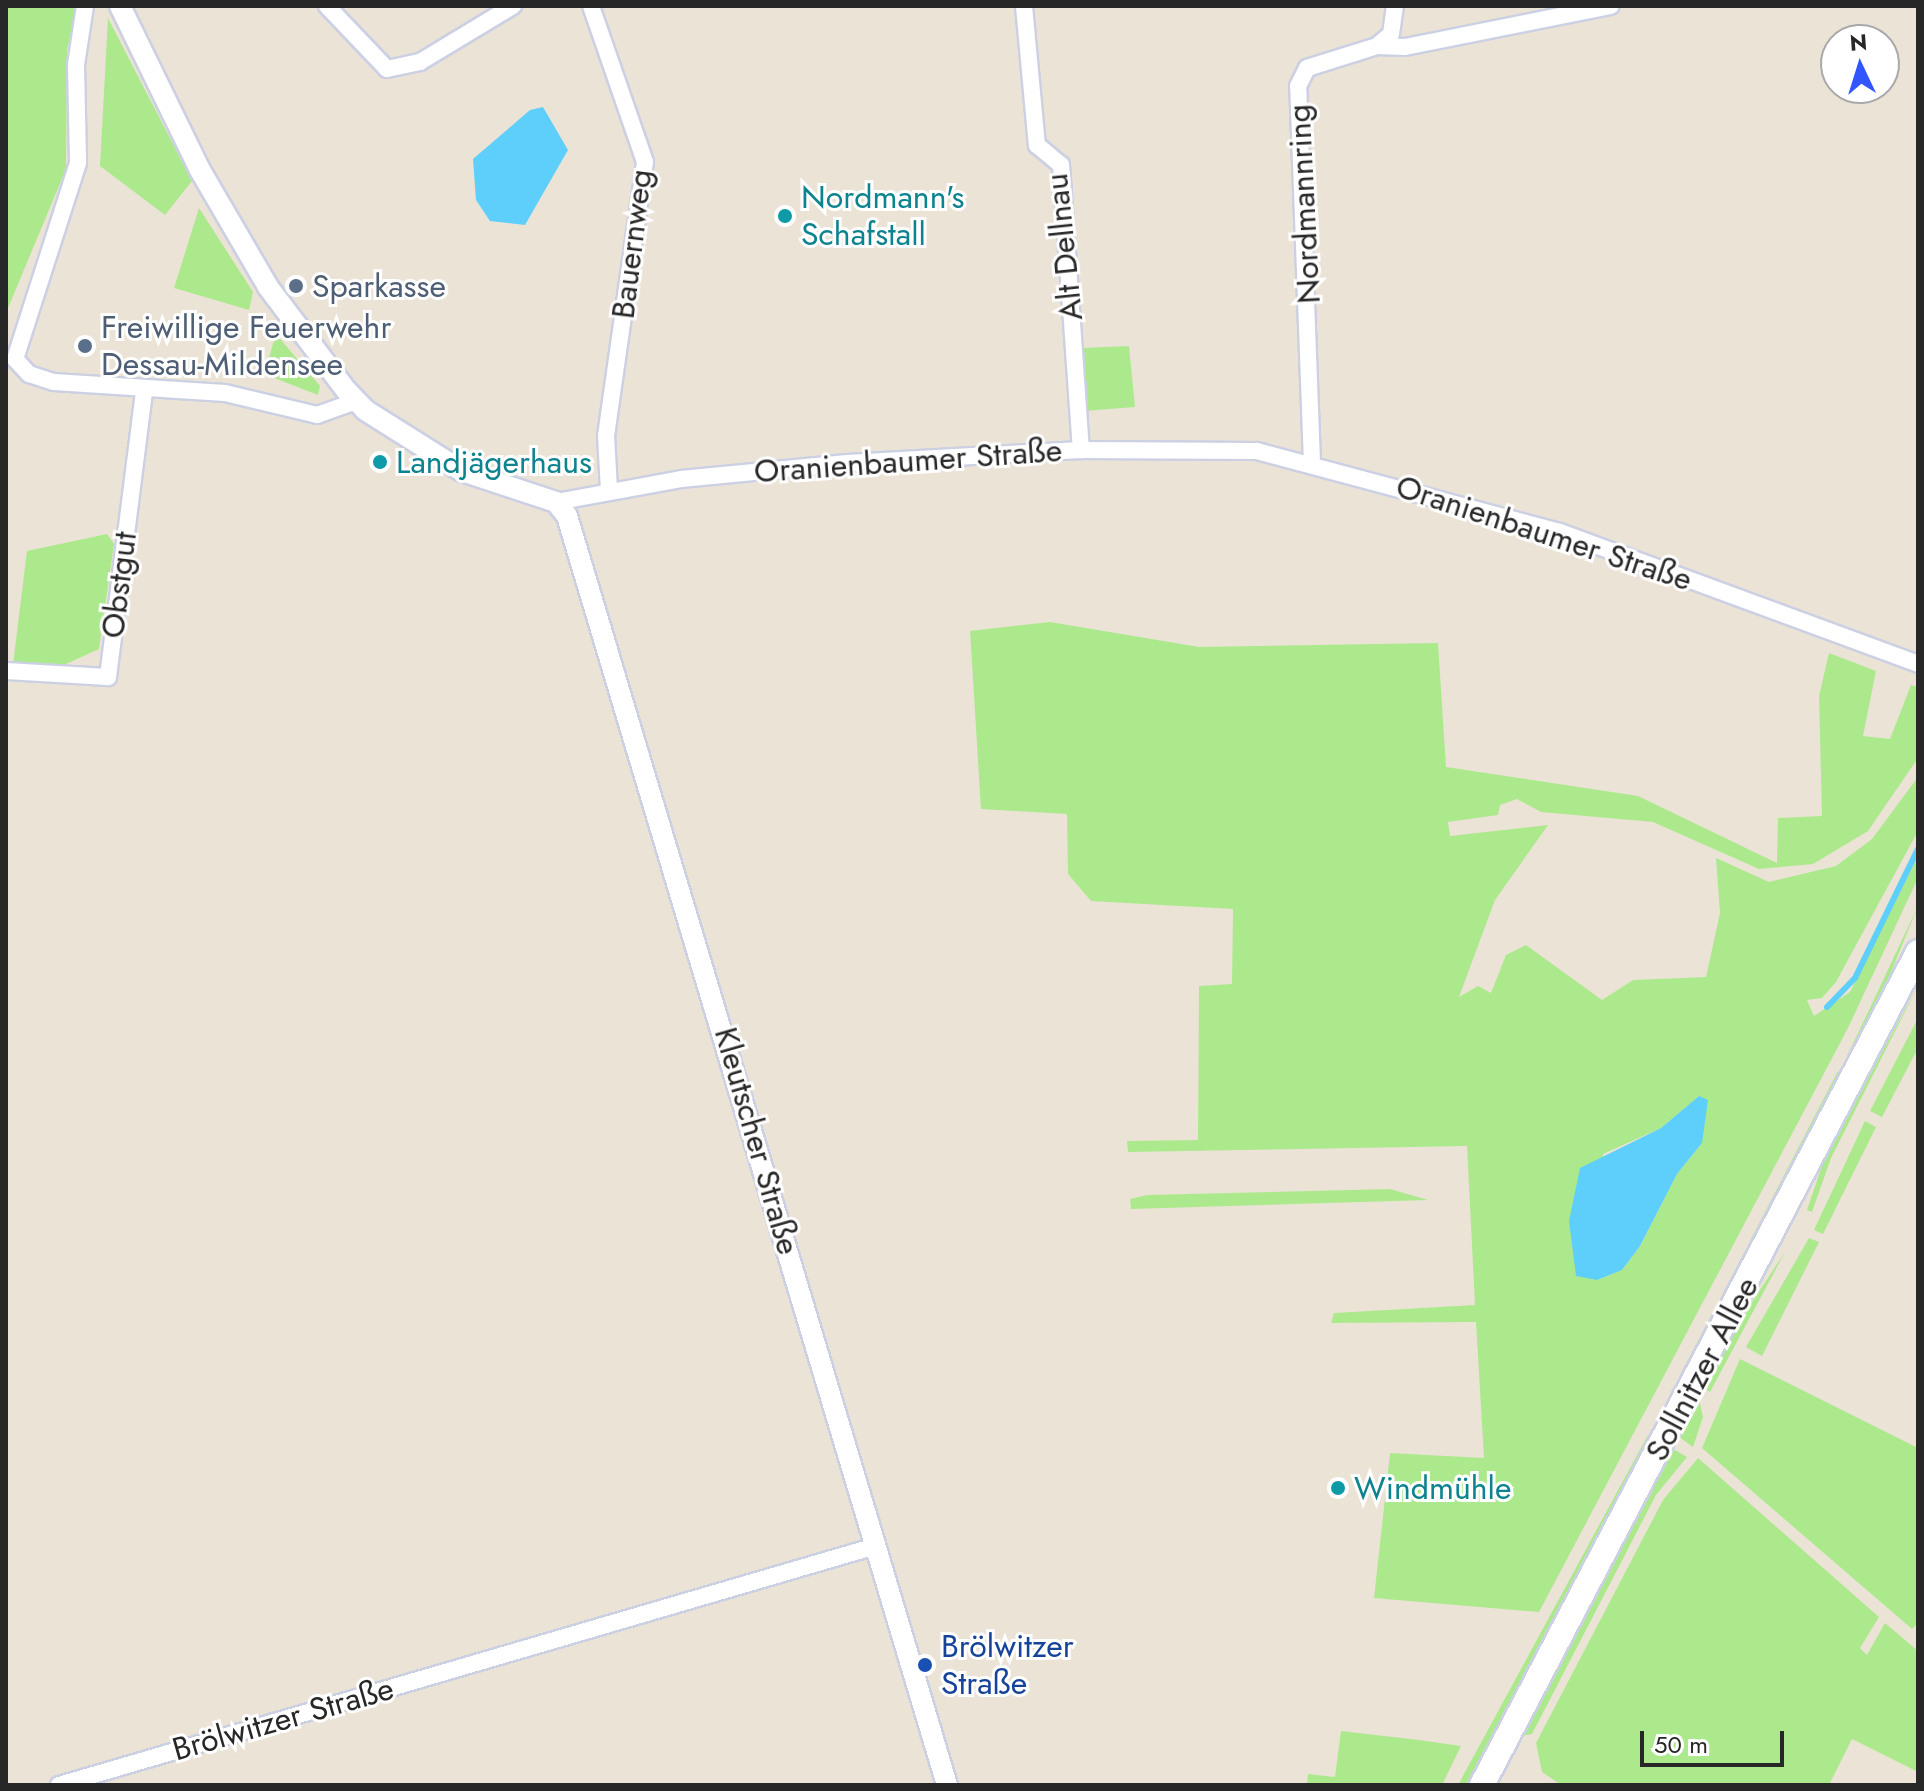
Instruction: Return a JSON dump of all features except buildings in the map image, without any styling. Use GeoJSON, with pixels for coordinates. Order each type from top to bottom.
{"type":"FeatureCollection","features":[{"type":"Feature","properties":{"kind":"main road","name":"Sollnitzer Allee"},"geometry":{"type":"LineString","coordinates":[[1482,1785],[1918,952]]}},
{"type":"Feature","properties":{"kind":"street"},"geometry":{"type":"LineString","coordinates":[[85,6],[76,65],[78,163],[11,339],[15,359],[29,374],[144,391],[225,393],[317,415],[356,401]]}},
{"type":"Feature","properties":{"kind":"street"},"geometry":{"type":"LineString","coordinates":[[120,6],[200,170],[268,287],[356,401],[462,471],[556,502]]}},
{"type":"Feature","properties":{"kind":"street"},"geometry":{"type":"LineString","coordinates":[[327,6],[387,69],[420,62],[513,6]]}},
{"type":"Feature","properties":{"kind":"street","name":"Bauernweg"},"geometry":{"type":"LineString","coordinates":[[591,6],[645,162],[606,435],[609,490]]}},
{"type":"Feature","properties":{"kind":"street","name":"Alt Dellnau"},"geometry":{"type":"LineString","coordinates":[[1024,6],[1037,145],[1061,165],[1081,450]]}},
{"type":"Feature","properties":{"kind":"street"},"geometry":{"type":"LineString","coordinates":[[1377,46],[1391,34],[1395,6]]}},
{"type":"Feature","properties":{"kind":"street","name":"Nordmannring"},"geometry":{"type":"LineString","coordinates":[[1312,463],[1298,86],[1307,68],[1377,46],[1405,47],[1611,6]]}},
{"type":"Feature","properties":{"kind":"street","name":"Obstgut"},"geometry":{"type":"LineString","coordinates":[[6,671],[108,677],[144,391]]}},
{"type":"Feature","properties":{"kind":"street","name":"Oranienbaumer Straße"},"geometry":{"type":"LineString","coordinates":[[556,502],[609,490],[744,471],[1081,450],[1208,448],[1312,463],[1560,532],[1918,664]]}},
{"type":"Feature","properties":{"kind":"street","name":"Kleutscher Straße"},"geometry":{"type":"LineString","coordinates":[[556,502],[591,578],[947,1785]]}},
{"type":"Feature","properties":{"kind":"street","name":"Brölwitzer Straße"},"geometry":{"type":"LineString","coordinates":[[59,1785],[876,1546]]}},
{"type":"Feature","properties":{"kind":"green space"},"geometry":{"type":"Polygon","coordinates":[[[6,6],[77,6],[67,50],[66,169],[6,313],[6,6]]]}},
{"type":"Feature","properties":{"kind":"green space"},"geometry":{"type":"Polygon","coordinates":[[[108,18],[192,181],[165,215],[100,166],[108,18]]]}},
{"type":"Feature","properties":{"kind":"green space"},"geometry":{"type":"Polygon","coordinates":[[[199,208],[253,292],[249,310],[174,288],[199,208]]]}},
{"type":"Feature","properties":{"kind":"green space"},"geometry":{"type":"Polygon","coordinates":[[[276,334],[320,386],[318,395],[264,374],[276,334]]]}},
{"type":"Feature","properties":{"kind":"green space"},"geometry":{"type":"Polygon","coordinates":[[[1129,346],[1135,407],[1084,411],[1080,348],[1129,346]]]}},
{"type":"Feature","properties":{"kind":"green space"},"geometry":{"type":"Polygon","coordinates":[[[107,534],[114,544],[99,649],[57,668],[13,664],[27,551],[107,534]]]}},
{"type":"Feature","properties":{"kind":"green space"},"geometry":{"type":"Polygon","coordinates":[[[1050,622],[1199,647],[1438,643],[1446,767],[1638,796],[1777,863],[1778,818],[1822,816],[1819,696],[1829,653],[1876,671],[1863,736],[1890,739],[1911,685],[1918,687],[1918,758],[1868,831],[1813,864],[1759,869],[1653,822],[1541,812],[1517,799],[1500,805],[1498,815],[1448,822],[1450,836],[1548,825],[1495,900],[1459,997],[1478,986],[1491,993],[1506,955],[1526,945],[1602,1000],[1633,980],[1706,977],[1720,913],[1716,858],[1769,882],[1836,866],[1872,839],[1918,777],[1918,831],[1836,982],[1822,998],[1807,1000],[1814,1016],[1850,992],[1918,856],[1918,878],[1848,1028],[1539,1612],[1374,1598],[1390,1453],[1484,1458],[1476,1322],[1331,1323],[1334,1313],[1475,1305],[1467,1146],[1128,1152],[1127,1141],[1198,1140],[1199,986],[1232,984],[1233,909],[1091,901],[1068,874],[1067,814],[981,809],[970,631],[1050,622]],[[1699,1096],[1661,1128],[1603,1154],[1597,1280],[1622,1270],[1640,1246],[1677,1174],[1702,1143],[1699,1096]]]}},
{"type":"Feature","properties":{"kind":"green space"},"geometry":{"type":"Polygon","coordinates":[[[1918,906],[1875,1012],[1846,1058],[1869,1010],[1918,906]]]}},
{"type":"Feature","properties":{"kind":"green space"},"geometry":{"type":"Polygon","coordinates":[[[1918,986],[1831,1158],[1812,1212],[1807,1210],[1825,1157],[1918,986]]]}},
{"type":"Feature","properties":{"kind":"green space"},"geometry":{"type":"Polygon","coordinates":[[[1918,1018],[1918,1048],[1882,1117],[1870,1111],[1918,1018]]]}},
{"type":"Feature","properties":{"kind":"green space"},"geometry":{"type":"Polygon","coordinates":[[[1838,1071],[1841,1080],[1759,1236],[1751,1239],[1838,1071]]]}},
{"type":"Feature","properties":{"kind":"green space"},"geometry":{"type":"Polygon","coordinates":[[[1865,1121],[1876,1127],[1823,1234],[1814,1230],[1865,1121]]]}},
{"type":"Feature","properties":{"kind":"green space"},"geometry":{"type":"Polygon","coordinates":[[[1390,1189],[1428,1200],[1131,1209],[1130,1199],[1147,1195],[1390,1189]]]}},
{"type":"Feature","properties":{"kind":"green space"},"geometry":{"type":"Polygon","coordinates":[[[1809,1238],[1819,1242],[1762,1356],[1746,1347],[1809,1238]]]}},
{"type":"Feature","properties":{"kind":"green space"},"geometry":{"type":"Polygon","coordinates":[[[1745,1251],[1748,1259],[1686,1378],[1680,1375],[1745,1251]]]}},
{"type":"Feature","properties":{"kind":"green space"},"geometry":{"type":"Polygon","coordinates":[[[1785,1252],[1710,1392],[1704,1388],[1735,1328],[1785,1252]]]}},
{"type":"Feature","properties":{"kind":"green space"},"geometry":{"type":"Polygon","coordinates":[[[1740,1359],[1918,1448],[1918,1623],[1912,1629],[1702,1448],[1740,1359]]]}},
{"type":"Feature","properties":{"kind":"green space"},"geometry":{"type":"Polygon","coordinates":[[[1699,1399],[1703,1417],[1693,1447],[1679,1437],[1699,1399]]]}},
{"type":"Feature","properties":{"kind":"green space"},"geometry":{"type":"Polygon","coordinates":[[[1648,1435],[1654,1437],[1567,1604],[1466,1785],[1458,1785],[1648,1435]]]}},
{"type":"Feature","properties":{"kind":"green space"},"geometry":{"type":"Polygon","coordinates":[[[1673,1449],[1687,1457],[1656,1495],[1532,1734],[1522,1736],[1673,1449]]]}},
{"type":"Feature","properties":{"kind":"green space"},"geometry":{"type":"Polygon","coordinates":[[[1698,1458],[1879,1617],[1860,1648],[1867,1655],[1885,1623],[1918,1651],[1918,1772],[1852,1739],[1829,1785],[1561,1785],[1542,1772],[1536,1743],[1663,1500],[1698,1458]]]}},
{"type":"Feature","properties":{"kind":"green space"},"geometry":{"type":"Polygon","coordinates":[[[1341,1731],[1461,1746],[1442,1785],[1307,1785],[1308,1774],[1335,1777],[1341,1731]]]}},
{"type":"Feature","properties":{"kind":"water"},"geometry":{"type":"Polygon","coordinates":[[[543,107],[568,150],[525,225],[490,221],[476,200],[473,159],[530,110],[543,107]]]}},
{"type":"Feature","properties":{"kind":"water"},"geometry":{"type":"Polygon","coordinates":[[[1699,1096],[1708,1100],[1702,1143],[1677,1174],[1640,1246],[1622,1270],[1597,1280],[1576,1276],[1569,1221],[1580,1168],[1661,1128],[1699,1096]]]}},
{"type":"Feature","properties":{"kind":"waterway"},"geometry":{"type":"LineString","coordinates":[[1827,1007],[1855,978],[1918,849]]}},
{"type":"Feature","properties":{"kind":"place","name":"Nordmann's Schafstall"},"geometry":{"type":"Point","coordinates":[785,216]}},
{"type":"Feature","properties":{"kind":"place","name":"Sparkasse"},"geometry":{"type":"Point","coordinates":[296,286]}},
{"type":"Feature","properties":{"kind":"place","name":"Freiwillige Feuerwehr Dessau-Mildensee"},"geometry":{"type":"Point","coordinates":[85,346]}},
{"type":"Feature","properties":{"kind":"place","name":"Landjägerhaus"},"geometry":{"type":"Point","coordinates":[380,462]}},
{"type":"Feature","properties":{"kind":"place","name":"Windmühle"},"geometry":{"type":"Point","coordinates":[1338,1488]}},
{"type":"Feature","properties":{"kind":"place","name":"Brölwitzer Straße"},"geometry":{"type":"Point","coordinates":[925,1665]}}]}
